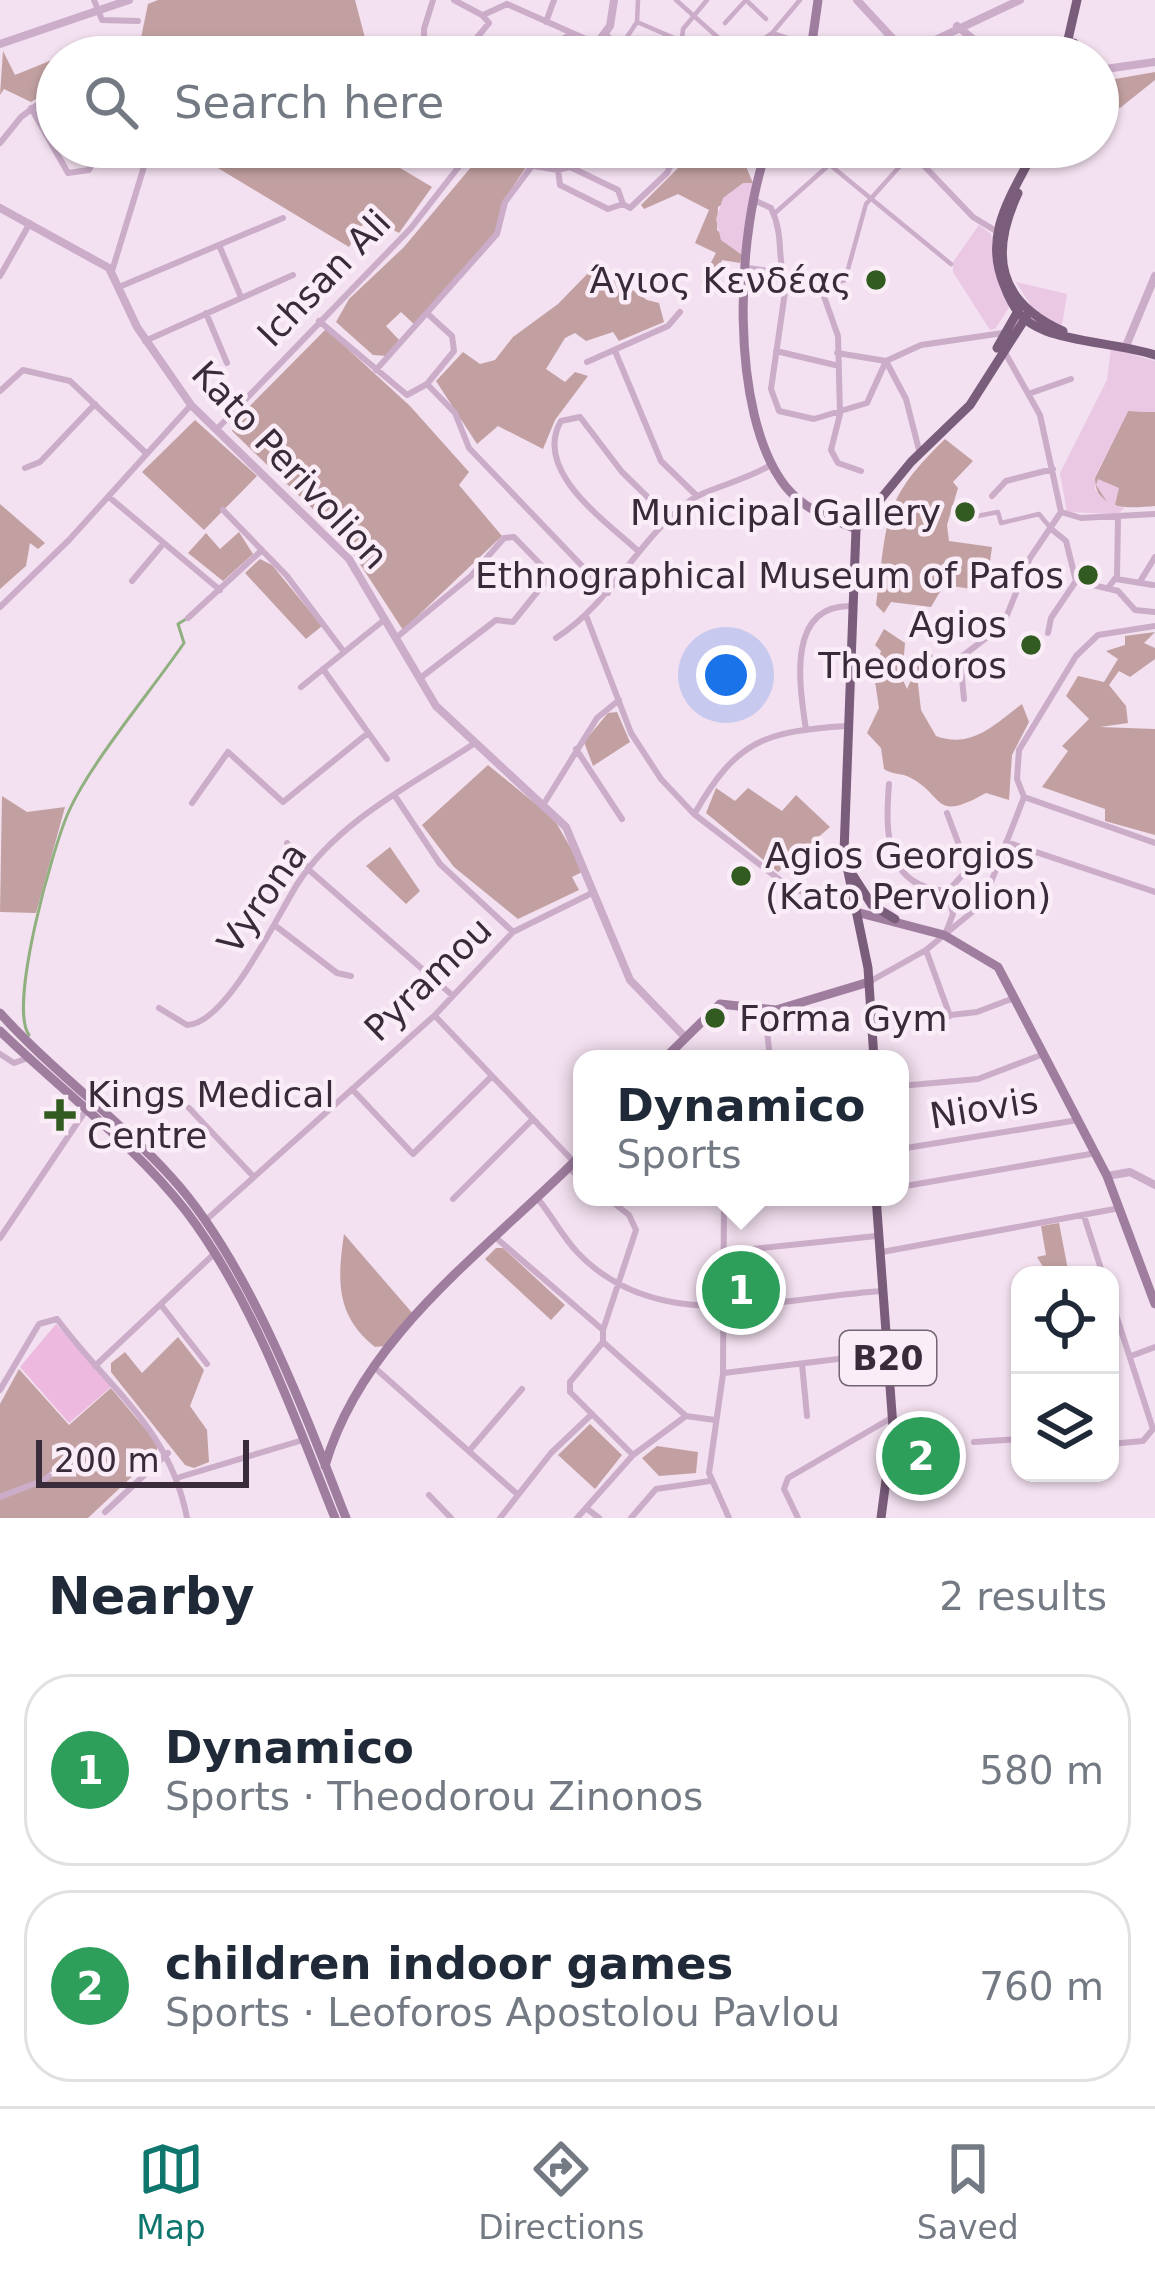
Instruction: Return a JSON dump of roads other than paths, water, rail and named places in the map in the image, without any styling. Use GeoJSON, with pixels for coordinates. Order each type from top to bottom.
{"type":"FeatureCollection","features":[{"type":"Feature","properties":{"kind":"main road"},"geometry":{"type":"LineString","coordinates":[[813,36],[818,0]]}},
{"type":"Feature","properties":{"kind":"main road"},"geometry":{"type":"LineString","coordinates":[[1075,36],[1080,0]]}},
{"type":"Feature","properties":{"kind":"main road"},"geometry":{"type":"LineString","coordinates":[[1073,36],[1080,0]]}},
{"type":"Feature","properties":{"kind":"main road"},"geometry":{"type":"LineString","coordinates":[[762,168],[746,267],[746,355],[756,416],[772,464],[811,510],[856,529]]}},
{"type":"Feature","properties":{"kind":"main road"},"geometry":{"type":"LineString","coordinates":[[1029,168],[996,231],[996,264],[1022,313],[1067,334],[1155,355]]}},
{"type":"Feature","properties":{"kind":"main road"},"geometry":{"type":"LineString","coordinates":[[874,1050],[870,986],[846,865],[850,607],[856,529],[920,454],[958,419],[1022,313],[1003,264],[1001,240],[1031,168]]}},
{"type":"Feature","properties":{"kind":"main road"},"geometry":{"type":"LineString","coordinates":[[987,376],[1004,333],[1022,313]]}},
{"type":"Feature","properties":{"kind":"main road"},"geometry":{"type":"LineString","coordinates":[[846,865],[866,898],[895,919]]}},
{"type":"Feature","properties":{"kind":"main road"},"geometry":{"type":"LineString","coordinates":[[856,912],[944,935],[998,967],[1107,1176],[1155,1304]]}},
{"type":"Feature","properties":{"kind":"main road"},"geometry":{"type":"LineString","coordinates":[[670,1050],[727,1002],[766,1010],[870,986]]}},
{"type":"Feature","properties":{"kind":"main road"},"geometry":{"type":"LineString","coordinates":[[0,1013],[164,1185],[214,1253],[325,1466],[346,1518]]}},
{"type":"Feature","properties":{"kind":"main road"},"geometry":{"type":"LineString","coordinates":[[0,1031],[173,1179],[206,1220],[242,1283],[310,1438],[335,1518]]}},
{"type":"Feature","properties":{"kind":"main road"},"geometry":{"type":"LineString","coordinates":[[325,1466],[344,1420],[375,1367],[495,1237],[573,1163]]}},
{"type":"Feature","properties":{"kind":"main road","name":"B20"},"geometry":{"type":"LineString","coordinates":[[876,1206],[893,1418],[881,1518]]}},
{"type":"Feature","properties":{"kind":"main road"},"geometry":{"type":"LineString","coordinates":[[310,1438],[344,1420]]}},
{"type":"Feature","properties":{"kind":"main road"},"geometry":{"type":"LineString","coordinates":[[310,1438],[338,1433]]}},
{"type":"Feature","properties":{"kind":"street"},"geometry":{"type":"LineString","coordinates":[[94,0],[102,20],[138,21]]}},
{"type":"Feature","properties":{"kind":"street"},"geometry":{"type":"LineString","coordinates":[[1,42],[129,0]]}},
{"type":"Feature","properties":{"kind":"street"},"geometry":{"type":"LineString","coordinates":[[424,36],[433,0]]}},
{"type":"Feature","properties":{"kind":"street"},"geometry":{"type":"LineString","coordinates":[[454,0],[482,15],[488,25],[479,36]]}},
{"type":"Feature","properties":{"kind":"street"},"geometry":{"type":"LineString","coordinates":[[546,22],[554,0]]}},
{"type":"Feature","properties":{"kind":"street"},"geometry":{"type":"LineString","coordinates":[[608,36],[614,0]]}},
{"type":"Feature","properties":{"kind":"street"},"geometry":{"type":"LineString","coordinates":[[628,36],[637,22],[638,0]]}},
{"type":"Feature","properties":{"kind":"street"},"geometry":{"type":"LineString","coordinates":[[676,0],[718,36]]}},
{"type":"Feature","properties":{"kind":"street"},"geometry":{"type":"LineString","coordinates":[[683,36],[694,13],[707,0]]}},
{"type":"Feature","properties":{"kind":"street"},"geometry":{"type":"LineString","coordinates":[[715,34],[746,0],[766,19]]}},
{"type":"Feature","properties":{"kind":"street"},"geometry":{"type":"LineString","coordinates":[[768,36],[800,0]]}},
{"type":"Feature","properties":{"kind":"street"},"geometry":{"type":"LineString","coordinates":[[857,0],[886,36]]}},
{"type":"Feature","properties":{"kind":"street"},"geometry":{"type":"LineString","coordinates":[[938,36],[1020,0]]}},
{"type":"Feature","properties":{"kind":"street"},"geometry":{"type":"LineString","coordinates":[[482,15],[508,2],[574,35]]}},
{"type":"Feature","properties":{"kind":"street"},"geometry":{"type":"LineString","coordinates":[[968,36],[971,20]]}},
{"type":"Feature","properties":{"kind":"street"},"geometry":{"type":"LineString","coordinates":[[637,22],[669,36]]}},
{"type":"Feature","properties":{"kind":"street"},"geometry":{"type":"LineString","coordinates":[[957,26],[966,36]]}},
{"type":"Feature","properties":{"kind":"street"},"geometry":{"type":"LineString","coordinates":[[772,33],[784,36]]}},
{"type":"Feature","properties":{"kind":"street"},"geometry":{"type":"LineString","coordinates":[[1119,70],[1155,64]]}},
{"type":"Feature","properties":{"kind":"street"},"geometry":{"type":"LineString","coordinates":[[1,141],[36,105]]}},
{"type":"Feature","properties":{"kind":"street"},"geometry":{"type":"LineString","coordinates":[[31,108],[36,117]]}},
{"type":"Feature","properties":{"kind":"street"},"geometry":{"type":"LineString","coordinates":[[0,208],[112,271],[144,168]]}},
{"type":"Feature","properties":{"kind":"street","name":"Ichsan Ali"},"geometry":{"type":"LineString","coordinates":[[216,430],[411,228],[458,168]]}},
{"type":"Feature","properties":{"kind":"street"},"geometry":{"type":"LineString","coordinates":[[376,370],[501,229],[506,202],[532,168]]}},
{"type":"Feature","properties":{"kind":"street"},"geometry":{"type":"LineString","coordinates":[[546,168],[564,168]]}},
{"type":"Feature","properties":{"kind":"street"},"geometry":{"type":"LineString","coordinates":[[574,168],[618,190],[622,204]]}},
{"type":"Feature","properties":{"kind":"street"},"geometry":{"type":"LineString","coordinates":[[558,170],[560,185],[608,208],[622,204],[630,208],[670,168]]}},
{"type":"Feature","properties":{"kind":"street"},"geometry":{"type":"LineString","coordinates":[[748,168],[759,180]]}},
{"type":"Feature","properties":{"kind":"street"},"geometry":{"type":"LineString","coordinates":[[774,214],[826,168]]}},
{"type":"Feature","properties":{"kind":"street"},"geometry":{"type":"LineString","coordinates":[[832,168],[951,264]]}},
{"type":"Feature","properties":{"kind":"street"},"geometry":{"type":"LineString","coordinates":[[786,285],[821,288],[845,280],[870,201],[896,168]]}},
{"type":"Feature","properties":{"kind":"street"},"geometry":{"type":"LineString","coordinates":[[926,168],[996,231]]}},
{"type":"Feature","properties":{"kind":"street"},"geometry":{"type":"LineString","coordinates":[[756,201],[774,214],[784,242],[781,272],[786,285],[771,388],[779,411],[801,419],[840,414],[867,404],[886,361]]}},
{"type":"Feature","properties":{"kind":"street"},"geometry":{"type":"LineString","coordinates":[[118,287],[283,218]]}},
{"type":"Feature","properties":{"kind":"street"},"geometry":{"type":"LineString","coordinates":[[0,276],[30,223]]}},
{"type":"Feature","properties":{"kind":"street"},"geometry":{"type":"LineString","coordinates":[[219,245],[242,298]]}},
{"type":"Feature","properties":{"kind":"street"},"geometry":{"type":"LineString","coordinates":[[746,267],[781,272]]}},
{"type":"Feature","properties":{"kind":"street","name":"Kato Perivolion"},"geometry":{"type":"LineString","coordinates":[[112,271],[145,341],[191,405],[349,559],[418,679],[472,745],[545,802],[566,827],[630,980],[683,1035]]}},
{"type":"Feature","properties":{"kind":"street"},"geometry":{"type":"LineString","coordinates":[[145,341],[293,275]]}},
{"type":"Feature","properties":{"kind":"street"},"geometry":{"type":"LineString","coordinates":[[1126,346],[1155,277]]}},
{"type":"Feature","properties":{"kind":"street"},"geometry":{"type":"LineString","coordinates":[[821,288],[837,329],[840,414],[831,442],[833,457],[861,472]]}},
{"type":"Feature","properties":{"kind":"street"},"geometry":{"type":"LineString","coordinates":[[587,362],[668,326],[680,312]]}},
{"type":"Feature","properties":{"kind":"street"},"geometry":{"type":"LineString","coordinates":[[206,314],[227,363]]}},
{"type":"Feature","properties":{"kind":"street"},"geometry":{"type":"LineString","coordinates":[[319,321],[402,394],[427,384],[451,358],[455,343],[429,315]]}},
{"type":"Feature","properties":{"kind":"street"},"geometry":{"type":"LineString","coordinates":[[837,353],[886,361],[921,345],[1004,333]]}},
{"type":"Feature","properties":{"kind":"street"},"geometry":{"type":"LineString","coordinates":[[964,699],[958,664],[967,650],[1003,625],[1030,558],[1061,512],[1031,393],[1003,349]]}},
{"type":"Feature","properties":{"kind":"street"},"geometry":{"type":"LineString","coordinates":[[615,351],[662,461],[697,496]]}},
{"type":"Feature","properties":{"kind":"street"},"geometry":{"type":"LineString","coordinates":[[776,351],[835,364]]}},
{"type":"Feature","properties":{"kind":"street"},"geometry":{"type":"LineString","coordinates":[[886,361],[906,400],[920,454]]}},
{"type":"Feature","properties":{"kind":"street"},"geometry":{"type":"LineString","coordinates":[[0,391],[23,370],[52,373],[70,381],[147,454]]}},
{"type":"Feature","properties":{"kind":"street"},"geometry":{"type":"LineString","coordinates":[[1031,393],[1071,379]]}},
{"type":"Feature","properties":{"kind":"street"},"geometry":{"type":"LineString","coordinates":[[427,384],[455,413],[469,448],[608,592]]}},
{"type":"Feature","properties":{"kind":"street"},"geometry":{"type":"LineString","coordinates":[[25,469],[40,462],[94,404]]}},
{"type":"Feature","properties":{"kind":"street"},"geometry":{"type":"LineString","coordinates":[[0,607],[191,405]]}},
{"type":"Feature","properties":{"kind":"street"},"geometry":{"type":"LineString","coordinates":[[638,550],[561,473],[554,440],[561,421],[572,415],[580,417],[622,472],[669,518]]}},
{"type":"Feature","properties":{"kind":"street"},"geometry":{"type":"LineString","coordinates":[[556,638],[587,618],[638,550],[669,518],[697,496],[734,486],[772,464]]}},
{"type":"Feature","properties":{"kind":"street"},"geometry":{"type":"LineString","coordinates":[[992,496],[1006,481],[1052,469]]}},
{"type":"Feature","properties":{"kind":"street"},"geometry":{"type":"LineString","coordinates":[[109,496],[220,590]]}},
{"type":"Feature","properties":{"kind":"street"},"geometry":{"type":"LineString","coordinates":[[223,510],[262,550],[344,652]]}},
{"type":"Feature","properties":{"kind":"street"},"geometry":{"type":"LineString","coordinates":[[967,518],[998,512],[1001,523],[1039,514],[1066,541],[1076,581],[1051,618],[1048,633]]}},
{"type":"Feature","properties":{"kind":"street"},"geometry":{"type":"LineString","coordinates":[[1061,512],[1118,517],[1155,514]]}},
{"type":"Feature","properties":{"kind":"street"},"geometry":{"type":"LineString","coordinates":[[1107,589],[1116,579],[1118,517]]}},
{"type":"Feature","properties":{"kind":"street"},"geometry":{"type":"LineString","coordinates":[[397,637],[471,576],[504,538],[514,537],[548,572],[513,622],[496,620],[418,679]]}},
{"type":"Feature","properties":{"kind":"street"},"geometry":{"type":"LineString","coordinates":[[133,581],[163,544]]}},
{"type":"Feature","properties":{"kind":"street"},"geometry":{"type":"LineString","coordinates":[[188,618],[262,550]]}},
{"type":"Feature","properties":{"kind":"street"},"geometry":{"type":"LineString","coordinates":[[1141,580],[1155,557]]}},
{"type":"Feature","properties":{"kind":"street"},"geometry":{"type":"LineString","coordinates":[[1116,579],[1153,585]]}},
{"type":"Feature","properties":{"kind":"street"},"geometry":{"type":"LineString","coordinates":[[1076,581],[1120,592],[1135,610],[1155,612]]}},
{"type":"Feature","properties":{"kind":"street"},"geometry":{"type":"LineString","coordinates":[[806,730],[799,683],[810,625],[828,609],[850,607]]}},
{"type":"Feature","properties":{"kind":"street"},"geometry":{"type":"LineString","coordinates":[[301,687],[387,618]]}},
{"type":"Feature","properties":{"kind":"street"},"geometry":{"type":"LineString","coordinates":[[587,618],[649,763],[694,814],[789,887],[856,912]]}},
{"type":"Feature","properties":{"kind":"street"},"geometry":{"type":"LineString","coordinates":[[870,986],[926,950],[983,903],[1024,797],[1017,779],[1019,750],[1076,656],[1099,635],[1155,626]]}},
{"type":"Feature","properties":{"kind":"street"},"geometry":{"type":"LineString","coordinates":[[323,669],[387,759]]}},
{"type":"Feature","properties":{"kind":"street"},"geometry":{"type":"LineString","coordinates":[[545,802],[597,718],[619,700]]}},
{"type":"Feature","properties":{"kind":"street"},"geometry":{"type":"LineString","coordinates":[[694,814],[730,758],[806,730],[847,726]]}},
{"type":"Feature","properties":{"kind":"street"},"geometry":{"type":"LineString","coordinates":[[193,803],[228,752],[283,802],[368,733]]}},
{"type":"Feature","properties":{"kind":"street","name":"Vyrona"},"geometry":{"type":"LineString","coordinates":[[159,1008],[187,1025],[200,1023],[277,927],[310,869],[360,818],[472,745]]}},
{"type":"Feature","properties":{"kind":"street"},"geometry":{"type":"LineString","coordinates":[[576,748],[622,819]]}},
{"type":"Feature","properties":{"kind":"street"},"geometry":{"type":"LineString","coordinates":[[889,784],[886,835],[896,865],[922,887],[948,891]]}},
{"type":"Feature","properties":{"kind":"street"},"geometry":{"type":"LineString","coordinates":[[395,796],[440,864],[513,932]]}},
{"type":"Feature","properties":{"kind":"street"},"geometry":{"type":"LineString","coordinates":[[1024,797],[1155,844]]}},
{"type":"Feature","properties":{"kind":"street"},"geometry":{"type":"LineString","coordinates":[[947,813],[968,869],[948,891]]}},
{"type":"Feature","properties":{"kind":"street"},"geometry":{"type":"LineString","coordinates":[[1006,842],[1155,892]]}},
{"type":"Feature","properties":{"kind":"street"},"geometry":{"type":"LineString","coordinates":[[287,843],[453,996]]}},
{"type":"Feature","properties":{"kind":"street"},"geometry":{"type":"LineString","coordinates":[[944,935],[953,914],[948,891]]}},
{"type":"Feature","properties":{"kind":"street","name":"Pyramou"},"geometry":{"type":"LineString","coordinates":[[206,1220],[434,1016],[513,932],[594,892]]}},
{"type":"Feature","properties":{"kind":"street"},"geometry":{"type":"LineString","coordinates":[[277,927],[337,973],[351,976]]}},
{"type":"Feature","properties":{"kind":"street"},"geometry":{"type":"LineString","coordinates":[[926,950],[941,980],[950,1016]]}},
{"type":"Feature","properties":{"kind":"street"},"geometry":{"type":"LineString","coordinates":[[873,1024],[950,1016],[1014,998]]}},
{"type":"Feature","properties":{"kind":"street"},"geometry":{"type":"LineString","coordinates":[[766,1010],[769,1050]]}},
{"type":"Feature","properties":{"kind":"street"},"geometry":{"type":"LineString","coordinates":[[434,1016],[573,1159]]}},
{"type":"Feature","properties":{"kind":"street"},"geometry":{"type":"LineString","coordinates":[[674,1045],[677,1050]]}},
{"type":"Feature","properties":{"kind":"street"},"geometry":{"type":"LineString","coordinates":[[0,1054],[14,1063],[28,1058]]}},
{"type":"Feature","properties":{"kind":"street"},"geometry":{"type":"LineString","coordinates":[[909,1085],[978,1079],[1044,1054]]}},
{"type":"Feature","properties":{"kind":"street"},"geometry":{"type":"LineString","coordinates":[[352,1088],[413,1154],[491,1077]]}},
{"type":"Feature","properties":{"kind":"street"},"geometry":{"type":"LineString","coordinates":[[0,1238],[88,1106]]}},
{"type":"Feature","properties":{"kind":"street"},"geometry":{"type":"LineString","coordinates":[[189,1108],[253,1176]]}},
{"type":"Feature","properties":{"kind":"street"},"geometry":{"type":"LineString","coordinates":[[453,1199],[533,1119]]}},
{"type":"Feature","properties":{"kind":"street","name":"Niovis"},"geometry":{"type":"LineString","coordinates":[[909,1148],[1078,1120]]}},
{"type":"Feature","properties":{"kind":"street"},"geometry":{"type":"LineString","coordinates":[[909,1185],[1096,1153]]}},
{"type":"Feature","properties":{"kind":"street"},"geometry":{"type":"LineString","coordinates":[[1107,1176],[1130,1172],[1155,1185]]}},
{"type":"Feature","properties":{"kind":"street"},"geometry":{"type":"LineString","coordinates":[[538,1198],[576,1251],[620,1287],[705,1309],[881,1291]]}},
{"type":"Feature","properties":{"kind":"street"},"geometry":{"type":"LineString","coordinates":[[616,1206],[636,1223],[620,1287],[603,1342],[569,1387],[633,1455]]}},
{"type":"Feature","properties":{"kind":"street"},"geometry":{"type":"LineString","coordinates":[[724,1206],[723,1374],[710,1481],[730,1518]]}},
{"type":"Feature","properties":{"kind":"street"},"geometry":{"type":"LineString","coordinates":[[877,1253],[1120,1208]]}},
{"type":"Feature","properties":{"kind":"street"},"geometry":{"type":"LineString","coordinates":[[1084,1216],[1100,1266]]}},
{"type":"Feature","properties":{"kind":"street"},"geometry":{"type":"LineString","coordinates":[[723,1252],[876,1236]]}},
{"type":"Feature","properties":{"kind":"street"},"geometry":{"type":"LineString","coordinates":[[495,1237],[603,1330]]}},
{"type":"Feature","properties":{"kind":"street"},"geometry":{"type":"LineString","coordinates":[[95,1366],[214,1253]]}},
{"type":"Feature","properties":{"kind":"street"},"geometry":{"type":"LineString","coordinates":[[160,1304],[207,1364]]}},
{"type":"Feature","properties":{"kind":"street"},"geometry":{"type":"LineString","coordinates":[[0,1390],[48,1317],[59,1321],[168,1453],[179,1477],[187,1518]]}},
{"type":"Feature","properties":{"kind":"street"},"geometry":{"type":"LineString","coordinates":[[1119,1335],[1153,1423],[1152,1435],[1142,1442],[1119,1443]]}},
{"type":"Feature","properties":{"kind":"street"},"geometry":{"type":"LineString","coordinates":[[603,1342],[686,1415],[715,1420]]}},
{"type":"Feature","properties":{"kind":"street"},"geometry":{"type":"LineString","coordinates":[[1130,1356],[1155,1347]]}},
{"type":"Feature","properties":{"kind":"street"},"geometry":{"type":"LineString","coordinates":[[723,1374],[887,1353]]}},
{"type":"Feature","properties":{"kind":"street"},"geometry":{"type":"LineString","coordinates":[[802,1364],[807,1417]]}},
{"type":"Feature","properties":{"kind":"street"},"geometry":{"type":"LineString","coordinates":[[375,1367],[516,1493]]}},
{"type":"Feature","properties":{"kind":"street"},"geometry":{"type":"LineString","coordinates":[[469,1451],[522,1389]]}},
{"type":"Feature","properties":{"kind":"street"},"geometry":{"type":"LineString","coordinates":[[500,1518],[516,1493],[591,1415]]}},
{"type":"Feature","properties":{"kind":"street"},"geometry":{"type":"LineString","coordinates":[[577,1518],[633,1455],[686,1415]]}},
{"type":"Feature","properties":{"kind":"street"},"geometry":{"type":"LineString","coordinates":[[798,1518],[784,1489],[788,1478],[893,1418]]}},
{"type":"Feature","properties":{"kind":"street"},"geometry":{"type":"LineString","coordinates":[[179,1477],[310,1438]]}},
{"type":"Feature","properties":{"kind":"street"},"geometry":{"type":"LineString","coordinates":[[974,1442],[1011,1440]]}},
{"type":"Feature","properties":{"kind":"street"},"geometry":{"type":"LineString","coordinates":[[0,1497],[44,1480],[78,1452]]}},
{"type":"Feature","properties":{"kind":"street"},"geometry":{"type":"LineString","coordinates":[[105,1512],[168,1453]]}},
{"type":"Feature","properties":{"kind":"street"},"geometry":{"type":"LineString","coordinates":[[631,1518],[656,1489],[710,1481]]}},
{"type":"Feature","properties":{"kind":"street"},"geometry":{"type":"LineString","coordinates":[[429,1495],[451,1518]]}},
{"type":"Feature","properties":{"kind":"street"},"geometry":{"type":"LineString","coordinates":[[586,1508],[599,1518]]}},
{"type":"Feature","properties":{"kind":"waterway"},"geometry":{"type":"LineString","coordinates":[[29,1035],[24,1018],[28,961],[62,829],[92,771],[184,643],[178,624],[186,619]]}},
{"type":"Feature","properties":{"kind":"place","name":"Άγιος Κενδέας"},"geometry":{"type":"Point","coordinates":[876,280]}},
{"type":"Feature","properties":{"kind":"place","name":"Municipal Gallery"},"geometry":{"type":"Point","coordinates":[965,512]}},
{"type":"Feature","properties":{"kind":"place","name":"Ethnographical Museum of Pafos"},"geometry":{"type":"Point","coordinates":[1088,575]}},
{"type":"Feature","properties":{"kind":"place","name":"Agios Theodoros"},"geometry":{"type":"Point","coordinates":[1031,645]}},
{"type":"Feature","properties":{"kind":"place","name":"Agios Georgios (Kato Pervolion)"},"geometry":{"type":"Point","coordinates":[741,876]}},
{"type":"Feature","properties":{"kind":"place","name":"Forma Gym"},"geometry":{"type":"Point","coordinates":[715,1018]}},
{"type":"Feature","properties":{"kind":"place","name":"Kings Medical Centre"},"geometry":{"type":"Point","coordinates":[60,1115]}},
{"type":"Feature","properties":{"kind":"place","name":"Dynamico"},"geometry":{"type":"Point","coordinates":[741,1290]}},
{"type":"Feature","properties":{"kind":"place","name":"children indoor games"},"geometry":{"type":"Point","coordinates":[921,1456]}}]}
